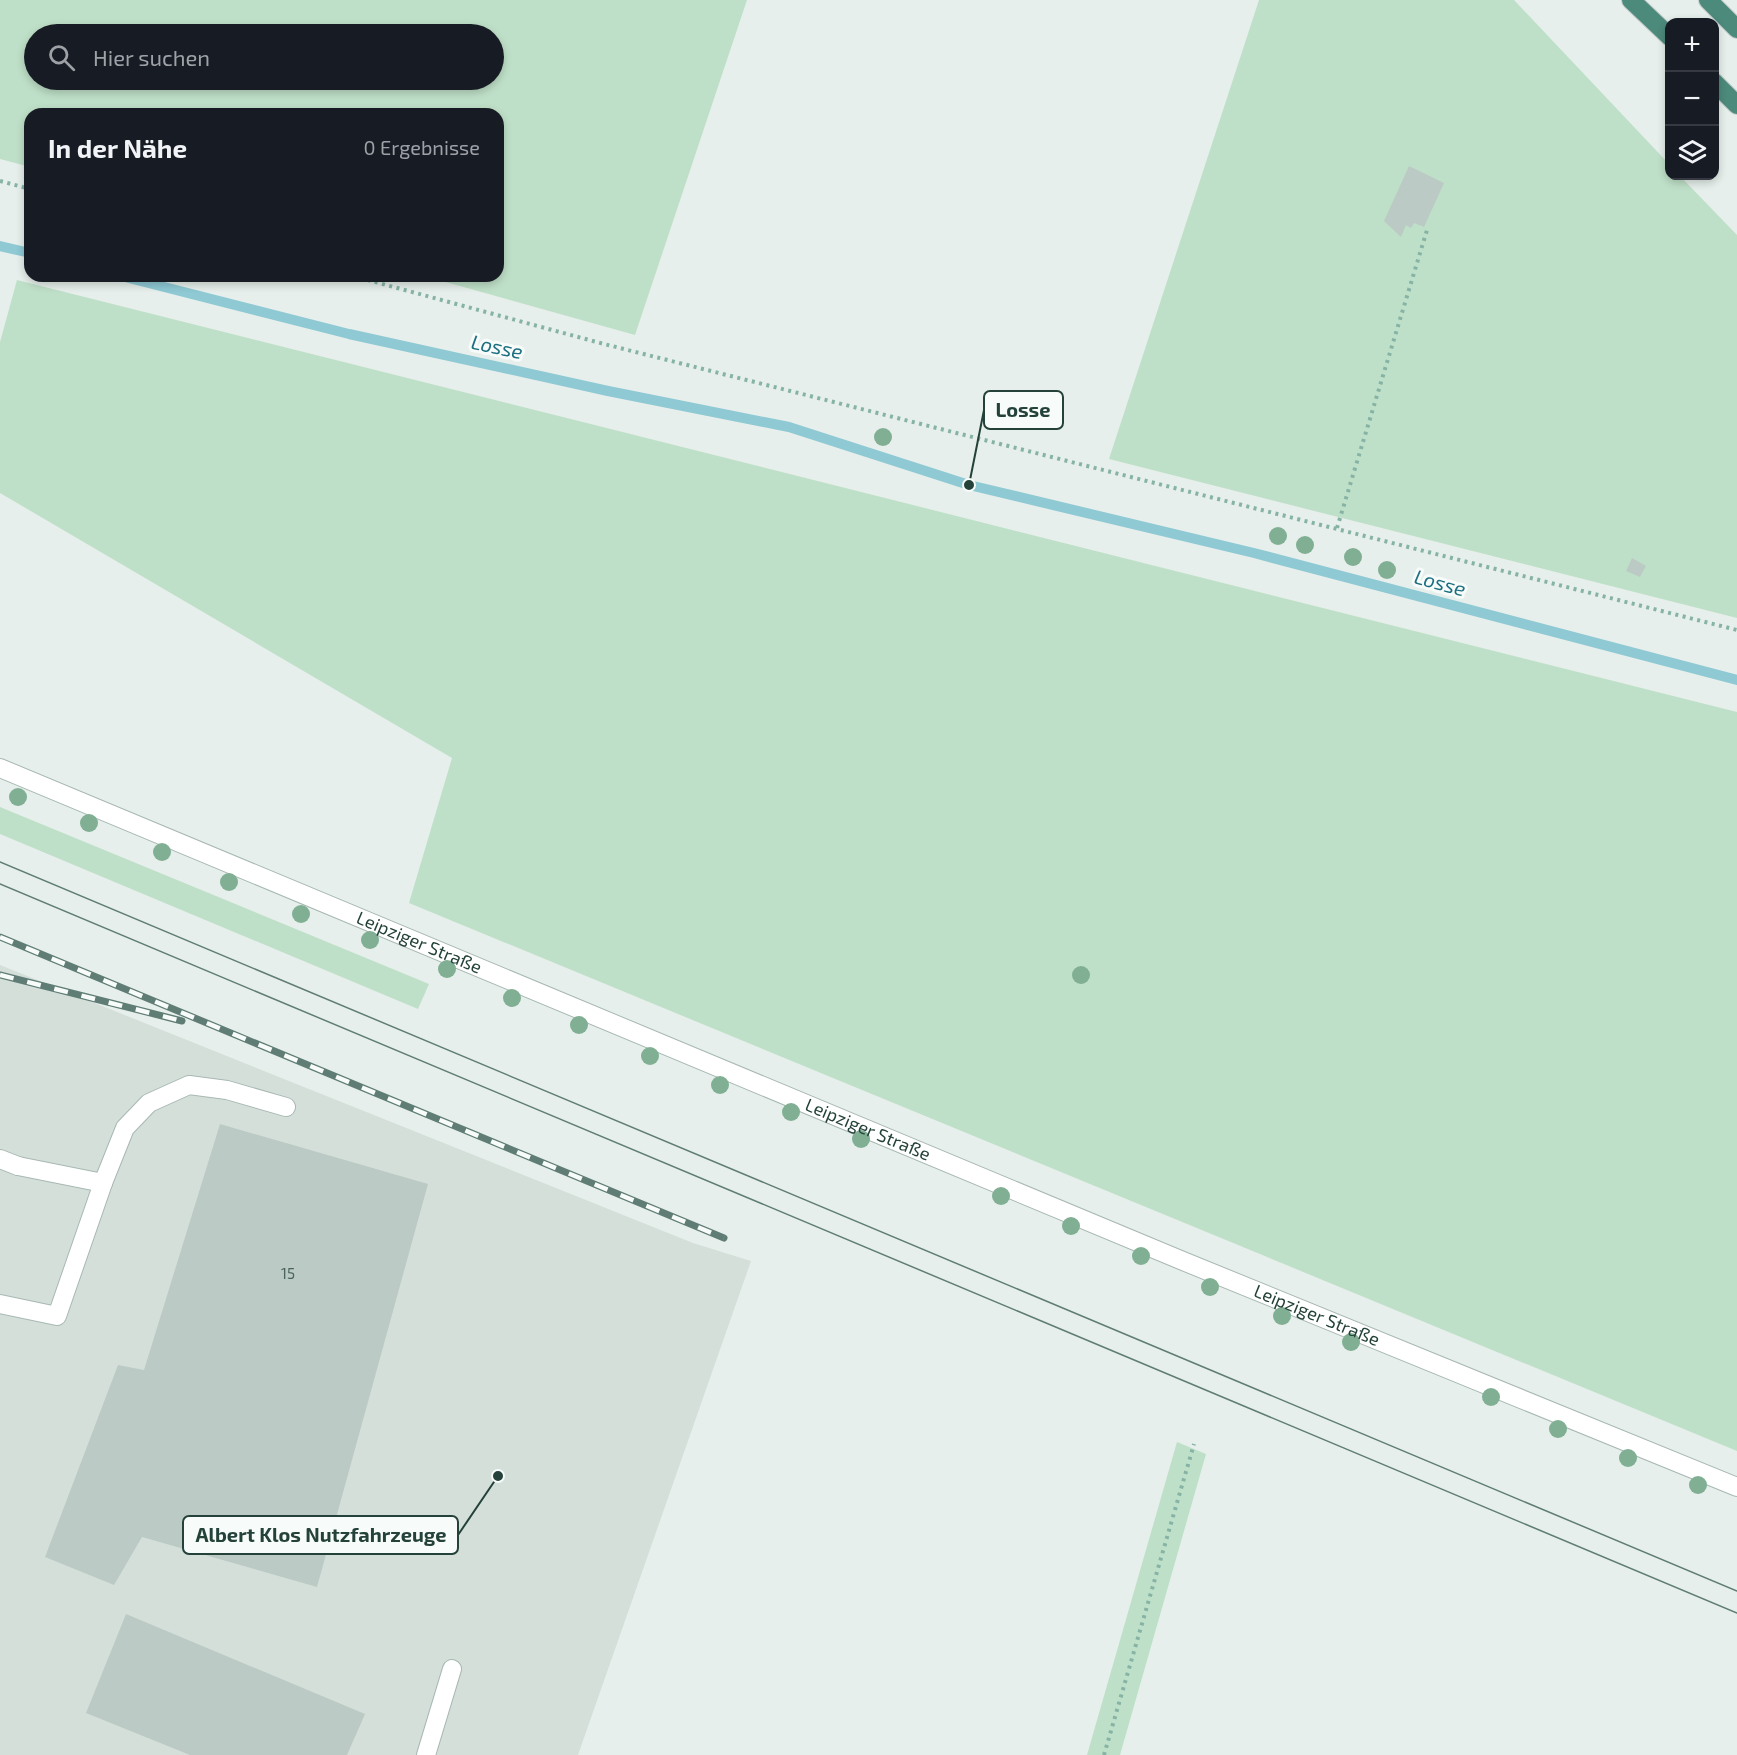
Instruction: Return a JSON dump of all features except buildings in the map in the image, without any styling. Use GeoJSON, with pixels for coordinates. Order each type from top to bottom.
{"type":"FeatureCollection","features":[{"type":"Feature","properties":{"kind":"highway"},"geometry":{"type":"LineString","coordinates":[[1631,0],[1665,33]]}},
{"type":"Feature","properties":{"kind":"highway"},"geometry":{"type":"LineString","coordinates":[[1708,0],[1737,29]]}},
{"type":"Feature","properties":{"kind":"highway"},"geometry":{"type":"LineString","coordinates":[[1719,87],[1737,105]]}},
{"type":"Feature","properties":{"kind":"street","name":"Leipziger Straße"},"geometry":{"type":"LineString","coordinates":[[0,768],[1183,1261],[1737,1487]]}},
{"type":"Feature","properties":{"kind":"street"},"geometry":{"type":"LineString","coordinates":[[0,1304],[57,1316],[125,1128],[149,1103],[189,1085],[227,1090],[286,1107]]}},
{"type":"Feature","properties":{"kind":"street"},"geometry":{"type":"LineString","coordinates":[[0,1160],[103,1184]]}},
{"type":"Feature","properties":{"kind":"street"},"geometry":{"type":"LineString","coordinates":[[426,1755],[452,1669]]}},
{"type":"Feature","properties":{"kind":"path"},"geometry":{"type":"LineString","coordinates":[[0,181],[24,187]]}},
{"type":"Feature","properties":{"kind":"path"},"geometry":{"type":"LineString","coordinates":[[1337,528],[1427,230]]}},
{"type":"Feature","properties":{"kind":"path"},"geometry":{"type":"LineString","coordinates":[[375,282],[604,344],[1737,630]]}},
{"type":"Feature","properties":{"kind":"path"},"geometry":{"type":"LineString","coordinates":[[1104,1755],[1194,1444]]}},
{"type":"Feature","properties":{"kind":"shaded area"},"geometry":{"type":"Polygon","coordinates":[[[0,965],[693,1243],[751,1261],[578,1755],[0,1755],[0,965]]]}},
{"type":"Feature","properties":{"kind":"green space"},"geometry":{"type":"Polygon","coordinates":[[[0,0],[747,0],[635,335],[445,282],[504,282],[504,108],[24,108],[24,165],[0,159],[0,0]]]}},
{"type":"Feature","properties":{"kind":"green space"},"geometry":{"type":"Polygon","coordinates":[[[1259,0],[1514,0],[1665,160],[1665,180],[1684,180],[1737,235],[1737,618],[1109,459],[1259,0]]]}},
{"type":"Feature","properties":{"kind":"green space"},"geometry":{"type":"Polygon","coordinates":[[[17,280],[1737,712],[1737,1451],[409,903],[452,758],[0,493],[0,342],[17,280]]]}},
{"type":"Feature","properties":{"kind":"green space"},"geometry":{"type":"Polygon","coordinates":[[[0,807],[429,984],[418,1009],[0,834],[0,807]]]}},
{"type":"Feature","properties":{"kind":"green space"},"geometry":{"type":"Polygon","coordinates":[[[1177,1442],[1206,1454],[1120,1755],[1087,1755],[1177,1442]]]}},
{"type":"Feature","properties":{"kind":"waterway","name":"Losse"},"geometry":{"type":"LineString","coordinates":[[0,246],[24,252]]}},
{"type":"Feature","properties":{"kind":"waterway","name":"Losse"},"geometry":{"type":"LineString","coordinates":[[145,282],[349,334],[608,391],[789,427],[969,485],[1254,553],[1737,680]]}},
{"type":"Feature","properties":{"kind":"tram line"},"geometry":{"type":"LineString","coordinates":[[0,862],[1737,1591]]}},
{"type":"Feature","properties":{"kind":"tram line"},"geometry":{"type":"LineString","coordinates":[[0,884],[1737,1613]]}},
{"type":"Feature","properties":{"kind":"railway"},"geometry":{"type":"LineString","coordinates":[[0,937],[724,1238]]}},
{"type":"Feature","properties":{"kind":"railway"},"geometry":{"type":"LineString","coordinates":[[0,975],[182,1021]]}},
{"type":"Feature","properties":{"kind":"place","name":"Losse"},"geometry":{"type":"Point","coordinates":[969,485]}},
{"type":"Feature","properties":{"kind":"place","name":"Albert Klos Nutzfahrzeuge"},"geometry":{"type":"Point","coordinates":[498,1476]}}]}
